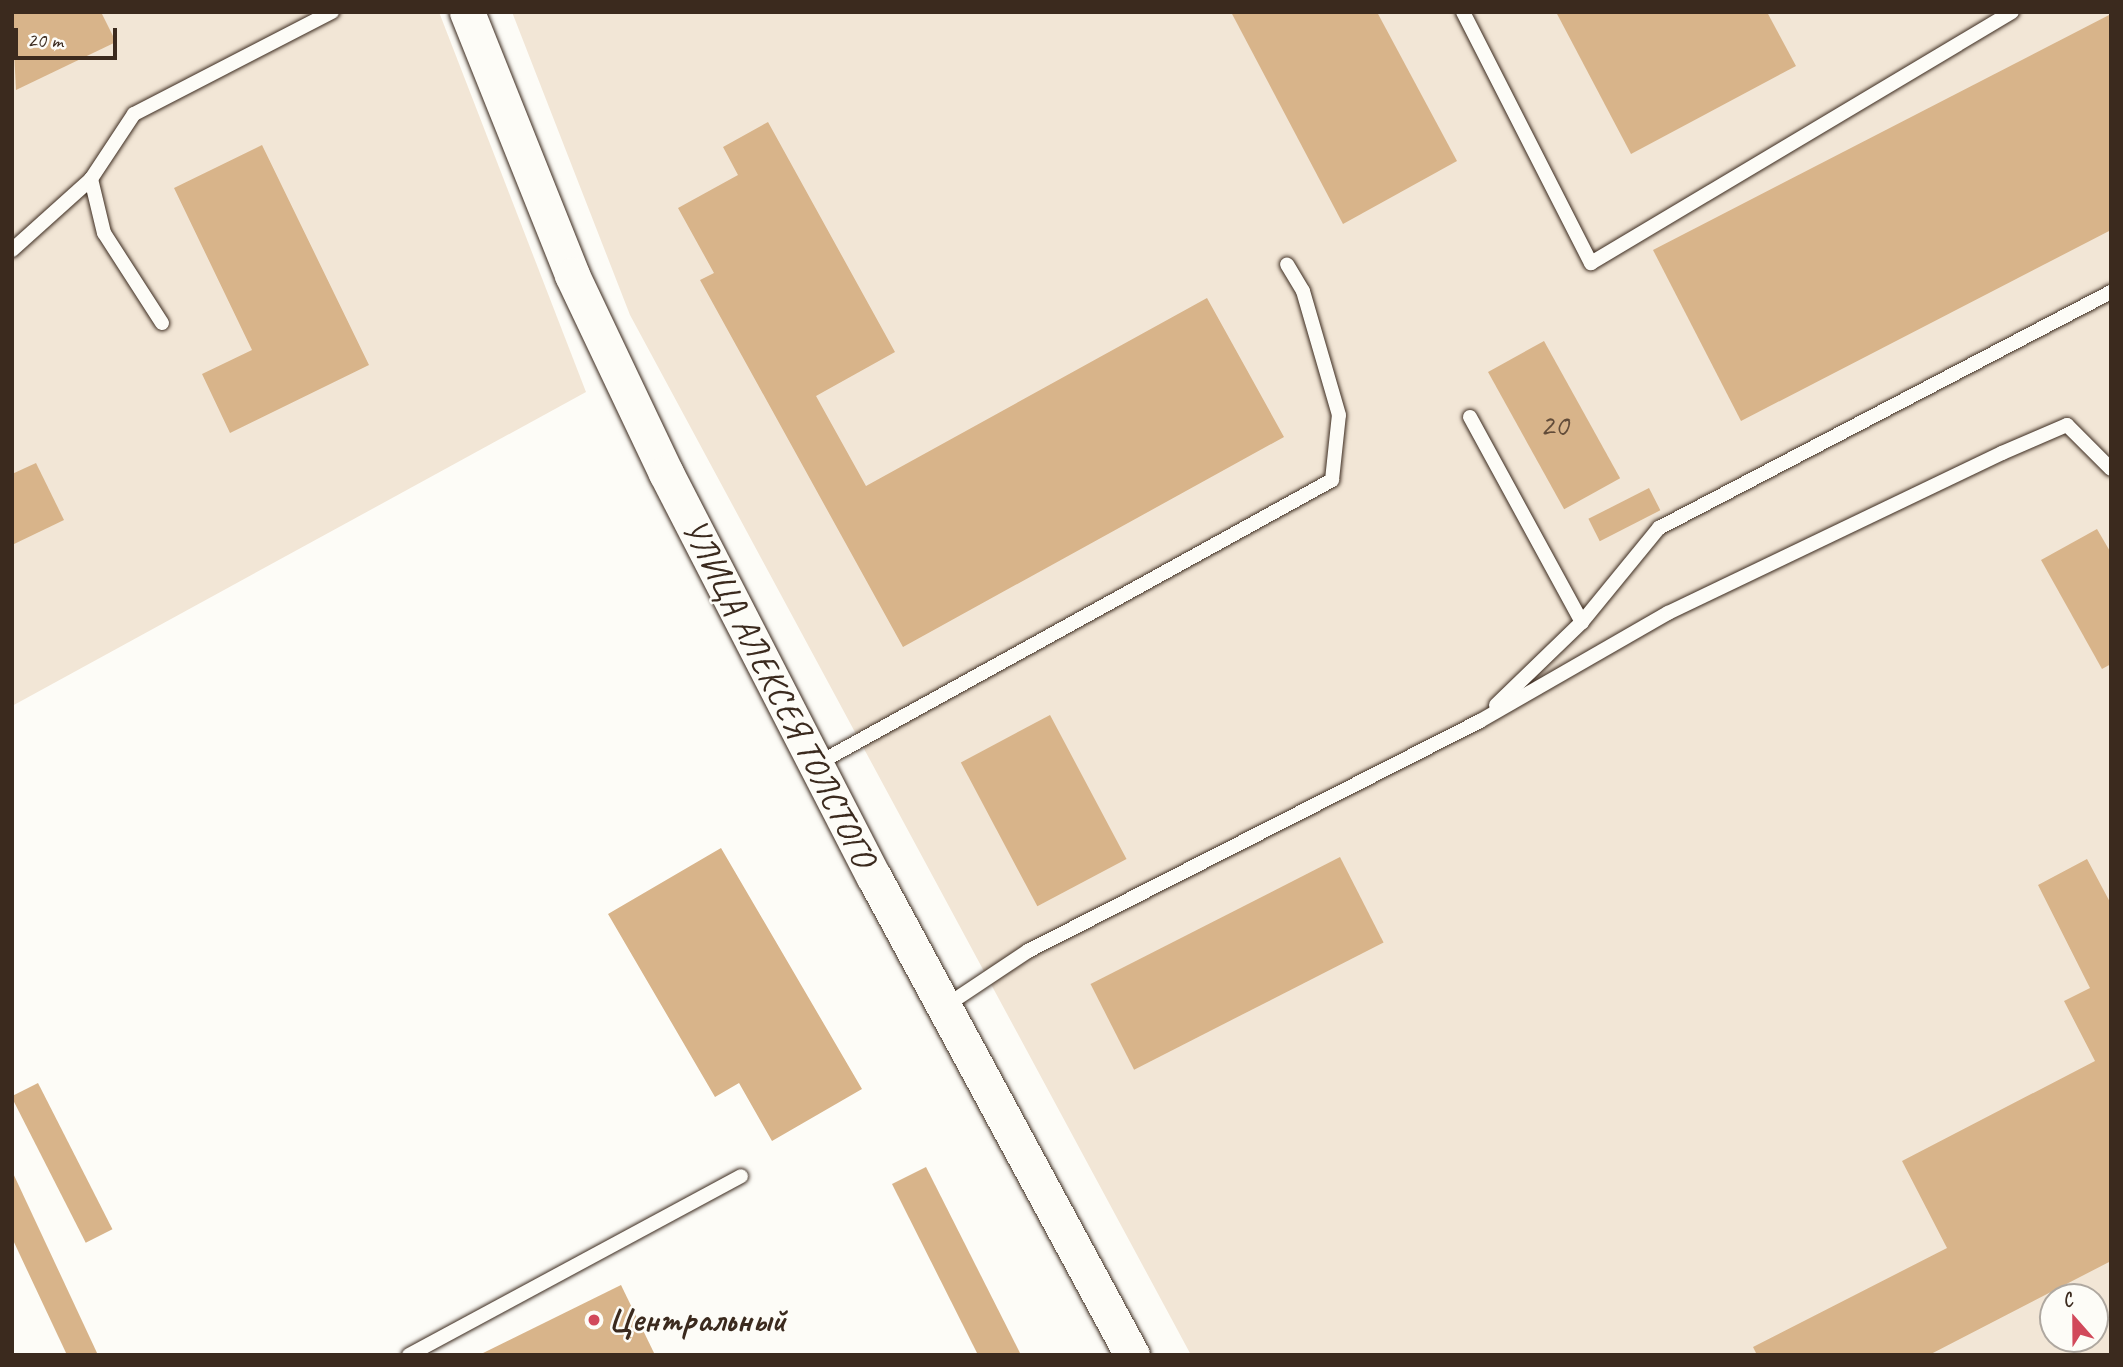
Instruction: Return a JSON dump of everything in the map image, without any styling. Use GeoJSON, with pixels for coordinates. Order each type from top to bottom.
{"type":"FeatureCollection","features":[{"type":"Feature","properties":{"kind":"street","name":"УЛИЦА АЛЕКСЕЯ ТОЛСТОГО"},"geometry":{"type":"LineString","coordinates":[[476,15],[578,287],[816,764],[943,1008],[1132,1355]]}},
{"type":"Feature","properties":{"kind":"lane"},"geometry":{"type":"LineString","coordinates":[[12,250],[91,179],[134,114],[332,12]]}},
{"type":"Feature","properties":{"kind":"lane"},"geometry":{"type":"LineString","coordinates":[[1463,12],[1591,263],[2012,12]]}},
{"type":"Feature","properties":{"kind":"lane"},"geometry":{"type":"LineString","coordinates":[[91,179],[104,233],[162,323]]}},
{"type":"Feature","properties":{"kind":"lane"},"geometry":{"type":"LineString","coordinates":[[816,764],[1332,480],[1339,415],[1303,291],[1287,264]]}},
{"type":"Feature","properties":{"kind":"lane"},"geometry":{"type":"LineString","coordinates":[[1480,720],[1582,622],[1659,528],[2111,292]]}},
{"type":"Feature","properties":{"kind":"lane"},"geometry":{"type":"LineString","coordinates":[[1470,417],[1582,622]]}},
{"type":"Feature","properties":{"kind":"lane"},"geometry":{"type":"LineString","coordinates":[[943,1008],[1028,951],[1480,720],[1668,613],[2067,425],[2111,469]]}},
{"type":"Feature","properties":{"kind":"lane"},"geometry":{"type":"LineString","coordinates":[[409,1355],[741,1176]]}},
{"type":"Feature","properties":{"kind":"shaded area"},"geometry":{"type":"Polygon","coordinates":[[[12,12],[439,12],[586,392],[12,706],[12,12]]]}},
{"type":"Feature","properties":{"kind":"shaded area"},"geometry":{"type":"Polygon","coordinates":[[[512,12],[2111,12],[2111,1355],[1191,1355],[630,315],[512,12]]]}},
{"type":"Feature","properties":{"kind":"building"},"geometry":{"type":"Polygon","coordinates":[[[12,12],[101,12],[116,42],[16,90],[12,12]]]}},
{"type":"Feature","properties":{"kind":"building"},"geometry":{"type":"Polygon","coordinates":[[[1231,12],[1377,12],[1457,161],[1343,224],[1231,12]]]}},
{"type":"Feature","properties":{"kind":"building"},"geometry":{"type":"Polygon","coordinates":[[[1556,12],[1767,12],[1796,66],[1631,154],[1556,12]]]}},
{"type":"Feature","properties":{"kind":"building"},"geometry":{"type":"Polygon","coordinates":[[[2111,14],[2111,230],[1741,421],[1653,250],[2111,14]]]}},
{"type":"Feature","properties":{"kind":"building"},"geometry":{"type":"Polygon","coordinates":[[[768,122],[895,352],[816,396],[866,486],[1207,298],[1284,437],[903,647],[700,280],[714,273],[678,208],[738,175],[723,147],[768,122]]]}},
{"type":"Feature","properties":{"kind":"building"},"geometry":{"type":"Polygon","coordinates":[[[262,145],[369,365],[230,433],[202,374],[252,350],[174,188],[262,145]]]}},
{"type":"Feature","properties":{"kind":"building"},"geometry":{"type":"Polygon","coordinates":[[[1544,341],[1620,478],[1564,509],[1488,372],[1544,341]]]}},
{"type":"Feature","properties":{"kind":"building"},"geometry":{"type":"Polygon","coordinates":[[[36,463],[64,520],[12,545],[12,474],[36,463]]]}},
{"type":"Feature","properties":{"kind":"building"},"geometry":{"type":"Polygon","coordinates":[[[1649,488],[1660,510],[1600,541],[1588,519],[1649,488]]]}},
{"type":"Feature","properties":{"kind":"building"},"geometry":{"type":"Polygon","coordinates":[[[2097,529],[2111,553],[2111,664],[2102,669],[2041,560],[2097,529]]]}},
{"type":"Feature","properties":{"kind":"building"},"geometry":{"type":"Polygon","coordinates":[[[1050,715],[1127,859],[1037,906],[961,762],[1050,715]]]}},
{"type":"Feature","properties":{"kind":"building"},"geometry":{"type":"Polygon","coordinates":[[[721,848],[862,1089],[772,1141],[739,1083],[715,1097],[608,914],[721,848]]]}},
{"type":"Feature","properties":{"kind":"building"},"geometry":{"type":"Polygon","coordinates":[[[1340,857],[1384,943],[1134,1070],[1091,984],[1340,857]]]}},
{"type":"Feature","properties":{"kind":"building"},"geometry":{"type":"Polygon","coordinates":[[[2087,859],[2111,904],[2111,1261],[2068,1283],[2039,1283],[2039,1298],[1929,1355],[1757,1355],[1753,1347],[1947,1248],[1902,1161],[2095,1061],[2064,1001],[2090,988],[2038,885],[2087,859]]]}},
{"type":"Feature","properties":{"kind":"building"},"geometry":{"type":"Polygon","coordinates":[[[38,1083],[112,1229],[86,1243],[12,1098],[38,1083]]]}},
{"type":"Feature","properties":{"kind":"building"},"geometry":{"type":"Polygon","coordinates":[[[926,1167],[1021,1355],[978,1355],[892,1184],[926,1167]]]}},
{"type":"Feature","properties":{"kind":"building"},"geometry":{"type":"Polygon","coordinates":[[[12,1171],[98,1355],[67,1355],[12,1238],[12,1171]]]}},
{"type":"Feature","properties":{"kind":"building","name":"Центральный"},"geometry":{"type":"Polygon","coordinates":[[[621,1285],[655,1355],[479,1355],[621,1285]]]}},
{"type":"Feature","properties":{"kind":"place","name":"Центральный"},"geometry":{"type":"Point","coordinates":[594,1320]}}]}
